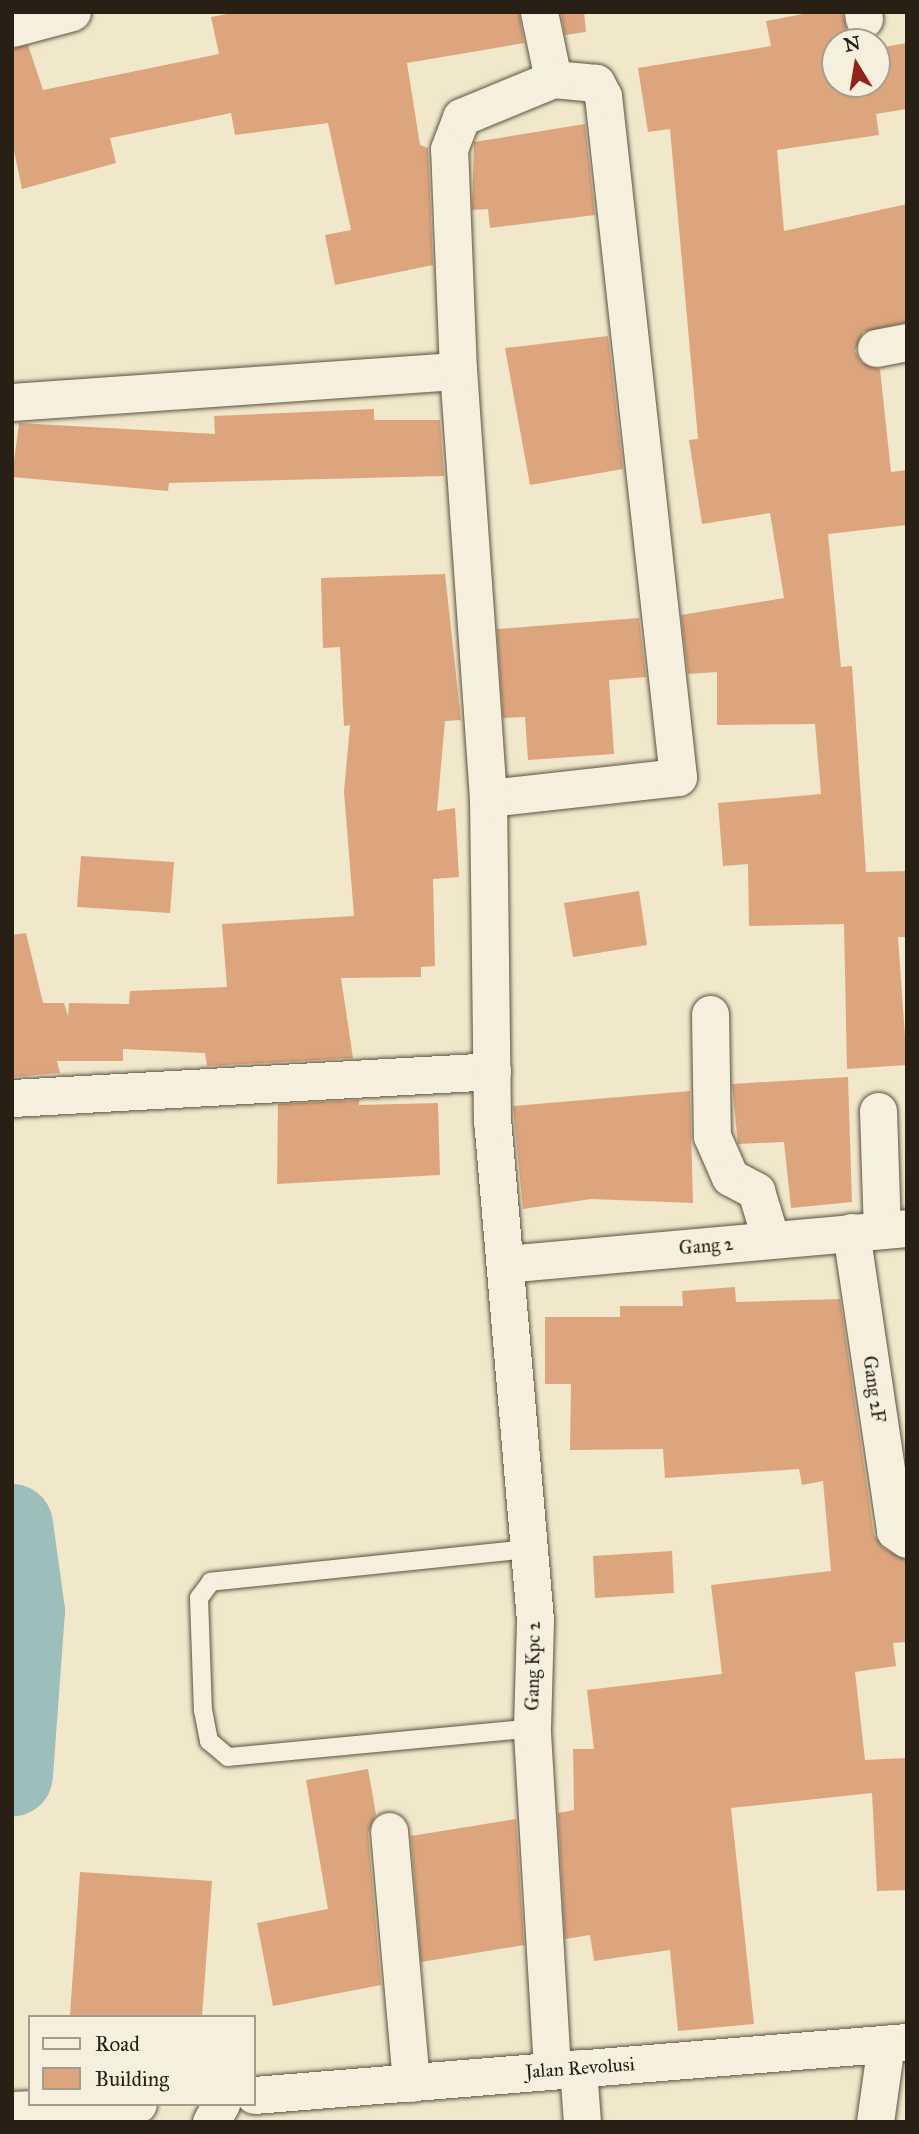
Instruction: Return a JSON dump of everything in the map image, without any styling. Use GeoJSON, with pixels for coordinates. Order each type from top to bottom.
{"type":"FeatureCollection","features":[{"type":"Feature","properties":{"kind":"street"},"geometry":{"type":"LineString","coordinates":[[12,28],[72,12]]}},
{"type":"Feature","properties":{"kind":"street"},"geometry":{"type":"LineString","coordinates":[[488,798],[678,777],[603,96],[596,83],[553,79],[539,12]]}},
{"type":"Feature","properties":{"kind":"street","name":"Gang Kpc 2"},"geometry":{"type":"LineString","coordinates":[[553,79],[461,117],[452,132],[458,371],[488,798],[492,1071],[505,1264],[535,1620],[532,1728],[565,2069],[582,2122]]}},
{"type":"Feature","properties":{"kind":"street"},"geometry":{"type":"LineString","coordinates":[[12,402],[458,371]]}},
{"type":"Feature","properties":{"kind":"street"},"geometry":{"type":"LineString","coordinates":[[710,1014],[712,1136],[730,1177],[755,1191],[771,1240]]}},
{"type":"Feature","properties":{"kind":"street"},"geometry":{"type":"LineString","coordinates":[[12,1098],[492,1071]]}},
{"type":"Feature","properties":{"kind":"street","name":"Gang 2F"},"geometry":{"type":"LineString","coordinates":[[878,1111],[880,1230],[895,1531],[907,1539]]}},
{"type":"Feature","properties":{"kind":"street","name":"Gang 2"},"geometry":{"type":"LineString","coordinates":[[505,1264],[880,1230]]}},
{"type":"Feature","properties":{"kind":"street"},"geometry":{"type":"LineString","coordinates":[[389,1831],[411,2083]]}},
{"type":"Feature","properties":{"kind":"street"},"geometry":{"type":"LineString","coordinates":[[874,2122],[896,2043]]}},
{"type":"Feature","properties":{"kind":"street","name":"Jalan Revolusi"},"geometry":{"type":"LineString","coordinates":[[256,2095],[896,2043]]}},
{"type":"Feature","properties":{"kind":"street"},"geometry":{"type":"LineString","coordinates":[[12,2110],[96,2106]]}},
{"type":"Feature","properties":{"kind":"street"},"geometry":{"type":"LineString","coordinates":[[211,2122],[220,2106]]}},
{"type":"Feature","properties":{"kind":"lane"},"geometry":{"type":"LineString","coordinates":[[528,1549],[211,1582],[199,1598],[205,1720],[209,1741],[228,1757],[532,1728]]}},
{"type":"Feature","properties":{"kind":"building"},"geometry":{"type":"Polygon","coordinates":[[[238,12],[519,12],[524,43],[407,63],[420,145],[428,148],[433,265],[335,285],[325,235],[351,230],[328,123],[235,135],[231,113],[110,138],[116,163],[22,189],[12,141],[12,48],[28,45],[43,90],[219,54],[211,17],[238,12]]]}},
{"type":"Feature","properties":{"kind":"building"},"geometry":{"type":"Polygon","coordinates":[[[561,12],[584,12],[586,32],[565,35],[561,12]]]}},
{"type":"Feature","properties":{"kind":"building"},"geometry":{"type":"Polygon","coordinates":[[[814,12],[842,12],[846,28],[821,28],[821,98],[891,98],[891,46],[907,43],[907,109],[876,114],[879,135],[777,150],[784,231],[907,204],[907,322],[863,332],[855,351],[861,362],[880,369],[891,472],[907,470],[907,525],[828,534],[841,667],[852,666],[866,872],[907,871],[907,937],[898,937],[907,1065],[847,1069],[844,924],[749,926],[748,864],[723,866],[718,803],[821,794],[815,724],[717,725],[717,672],[688,674],[681,615],[784,598],[770,513],[702,524],[689,440],[698,439],[670,129],[648,132],[638,68],[771,46],[766,21],[814,12]]]}},
{"type":"Feature","properties":{"kind":"building"},"geometry":{"type":"Polygon","coordinates":[[[585,124],[595,215],[490,228],[488,209],[472,210],[474,142],[585,124]]]}},
{"type":"Feature","properties":{"kind":"building"},"geometry":{"type":"Polygon","coordinates":[[[608,336],[623,469],[530,485],[505,348],[608,336]]]}},
{"type":"Feature","properties":{"kind":"building"},"geometry":{"type":"Polygon","coordinates":[[[374,409],[374,420],[440,420],[444,476],[169,483],[168,491],[12,477],[19,423],[215,434],[214,416],[374,409]]]}},
{"type":"Feature","properties":{"kind":"building"},"geometry":{"type":"Polygon","coordinates":[[[445,574],[461,720],[445,721],[437,811],[455,808],[459,877],[433,879],[435,966],[421,967],[421,977],[341,978],[353,1058],[207,1066],[205,1053],[123,1049],[123,1061],[57,1061],[60,1073],[12,1077],[12,935],[26,933],[43,1003],[64,1003],[68,1016],[69,1003],[129,1004],[130,991],[227,987],[222,924],[354,916],[344,792],[350,725],[344,726],[340,647],[323,648],[321,578],[445,574]]]}},
{"type":"Feature","properties":{"kind":"building"},"geometry":{"type":"Polygon","coordinates":[[[639,618],[646,677],[609,680],[614,754],[528,760],[525,717],[503,718],[497,629],[639,618]]]}},
{"type":"Feature","properties":{"kind":"building"},"geometry":{"type":"Polygon","coordinates":[[[81,856],[174,862],[170,913],[77,907],[81,856]]]}},
{"type":"Feature","properties":{"kind":"building"},"geometry":{"type":"Polygon","coordinates":[[[639,891],[647,945],[573,957],[564,903],[639,891]]]}},
{"type":"Feature","properties":{"kind":"building"},"geometry":{"type":"Polygon","coordinates":[[[848,1077],[852,1202],[791,1208],[784,1142],[738,1144],[732,1084],[848,1077]]]}},
{"type":"Feature","properties":{"kind":"building"},"geometry":{"type":"Polygon","coordinates":[[[690,1091],[693,1203],[591,1199],[523,1209],[513,1106],[690,1091]]]}},
{"type":"Feature","properties":{"kind":"building"},"geometry":{"type":"Polygon","coordinates":[[[359,1100],[359,1105],[438,1103],[440,1175],[277,1184],[278,1104],[359,1100]]]}},
{"type":"Feature","properties":{"kind":"building"},"geometry":{"type":"Polygon","coordinates":[[[735,1287],[736,1302],[840,1299],[874,1535],[883,1548],[907,1560],[907,1642],[893,1643],[896,1666],[855,1672],[865,1760],[907,1758],[907,1890],[877,1891],[872,1793],[731,1808],[754,2024],[678,2031],[670,1950],[594,1961],[590,1935],[565,1939],[558,1813],[574,1810],[573,1749],[594,1749],[587,1690],[722,1674],[711,1585],[831,1571],[823,1481],[802,1485],[799,1469],[665,1478],[663,1449],[570,1450],[571,1384],[545,1384],[545,1317],[620,1317],[620,1306],[683,1306],[682,1291],[735,1287]]]}},
{"type":"Feature","properties":{"kind":"building"},"geometry":{"type":"Polygon","coordinates":[[[672,1551],[674,1593],[595,1598],[593,1556],[672,1551]]]}},
{"type":"Feature","properties":{"kind":"building"},"geometry":{"type":"Polygon","coordinates":[[[368,1769],[376,1814],[368,1833],[381,1985],[273,2006],[257,1923],[328,1909],[306,1780],[368,1769]]]}},
{"type":"Feature","properties":{"kind":"building"},"geometry":{"type":"Polygon","coordinates":[[[516,1819],[524,1945],[421,1962],[411,1836],[516,1819]]]}},
{"type":"Feature","properties":{"kind":"building"},"geometry":{"type":"Polygon","coordinates":[[[80,1872],[212,1881],[202,2015],[70,2015],[80,1872]]]}},
{"type":"Feature","properties":{"kind":"waterway"},"geometry":{"type":"LineString","coordinates":[[12,1525],[24,1611],[12,1776]]}}]}
